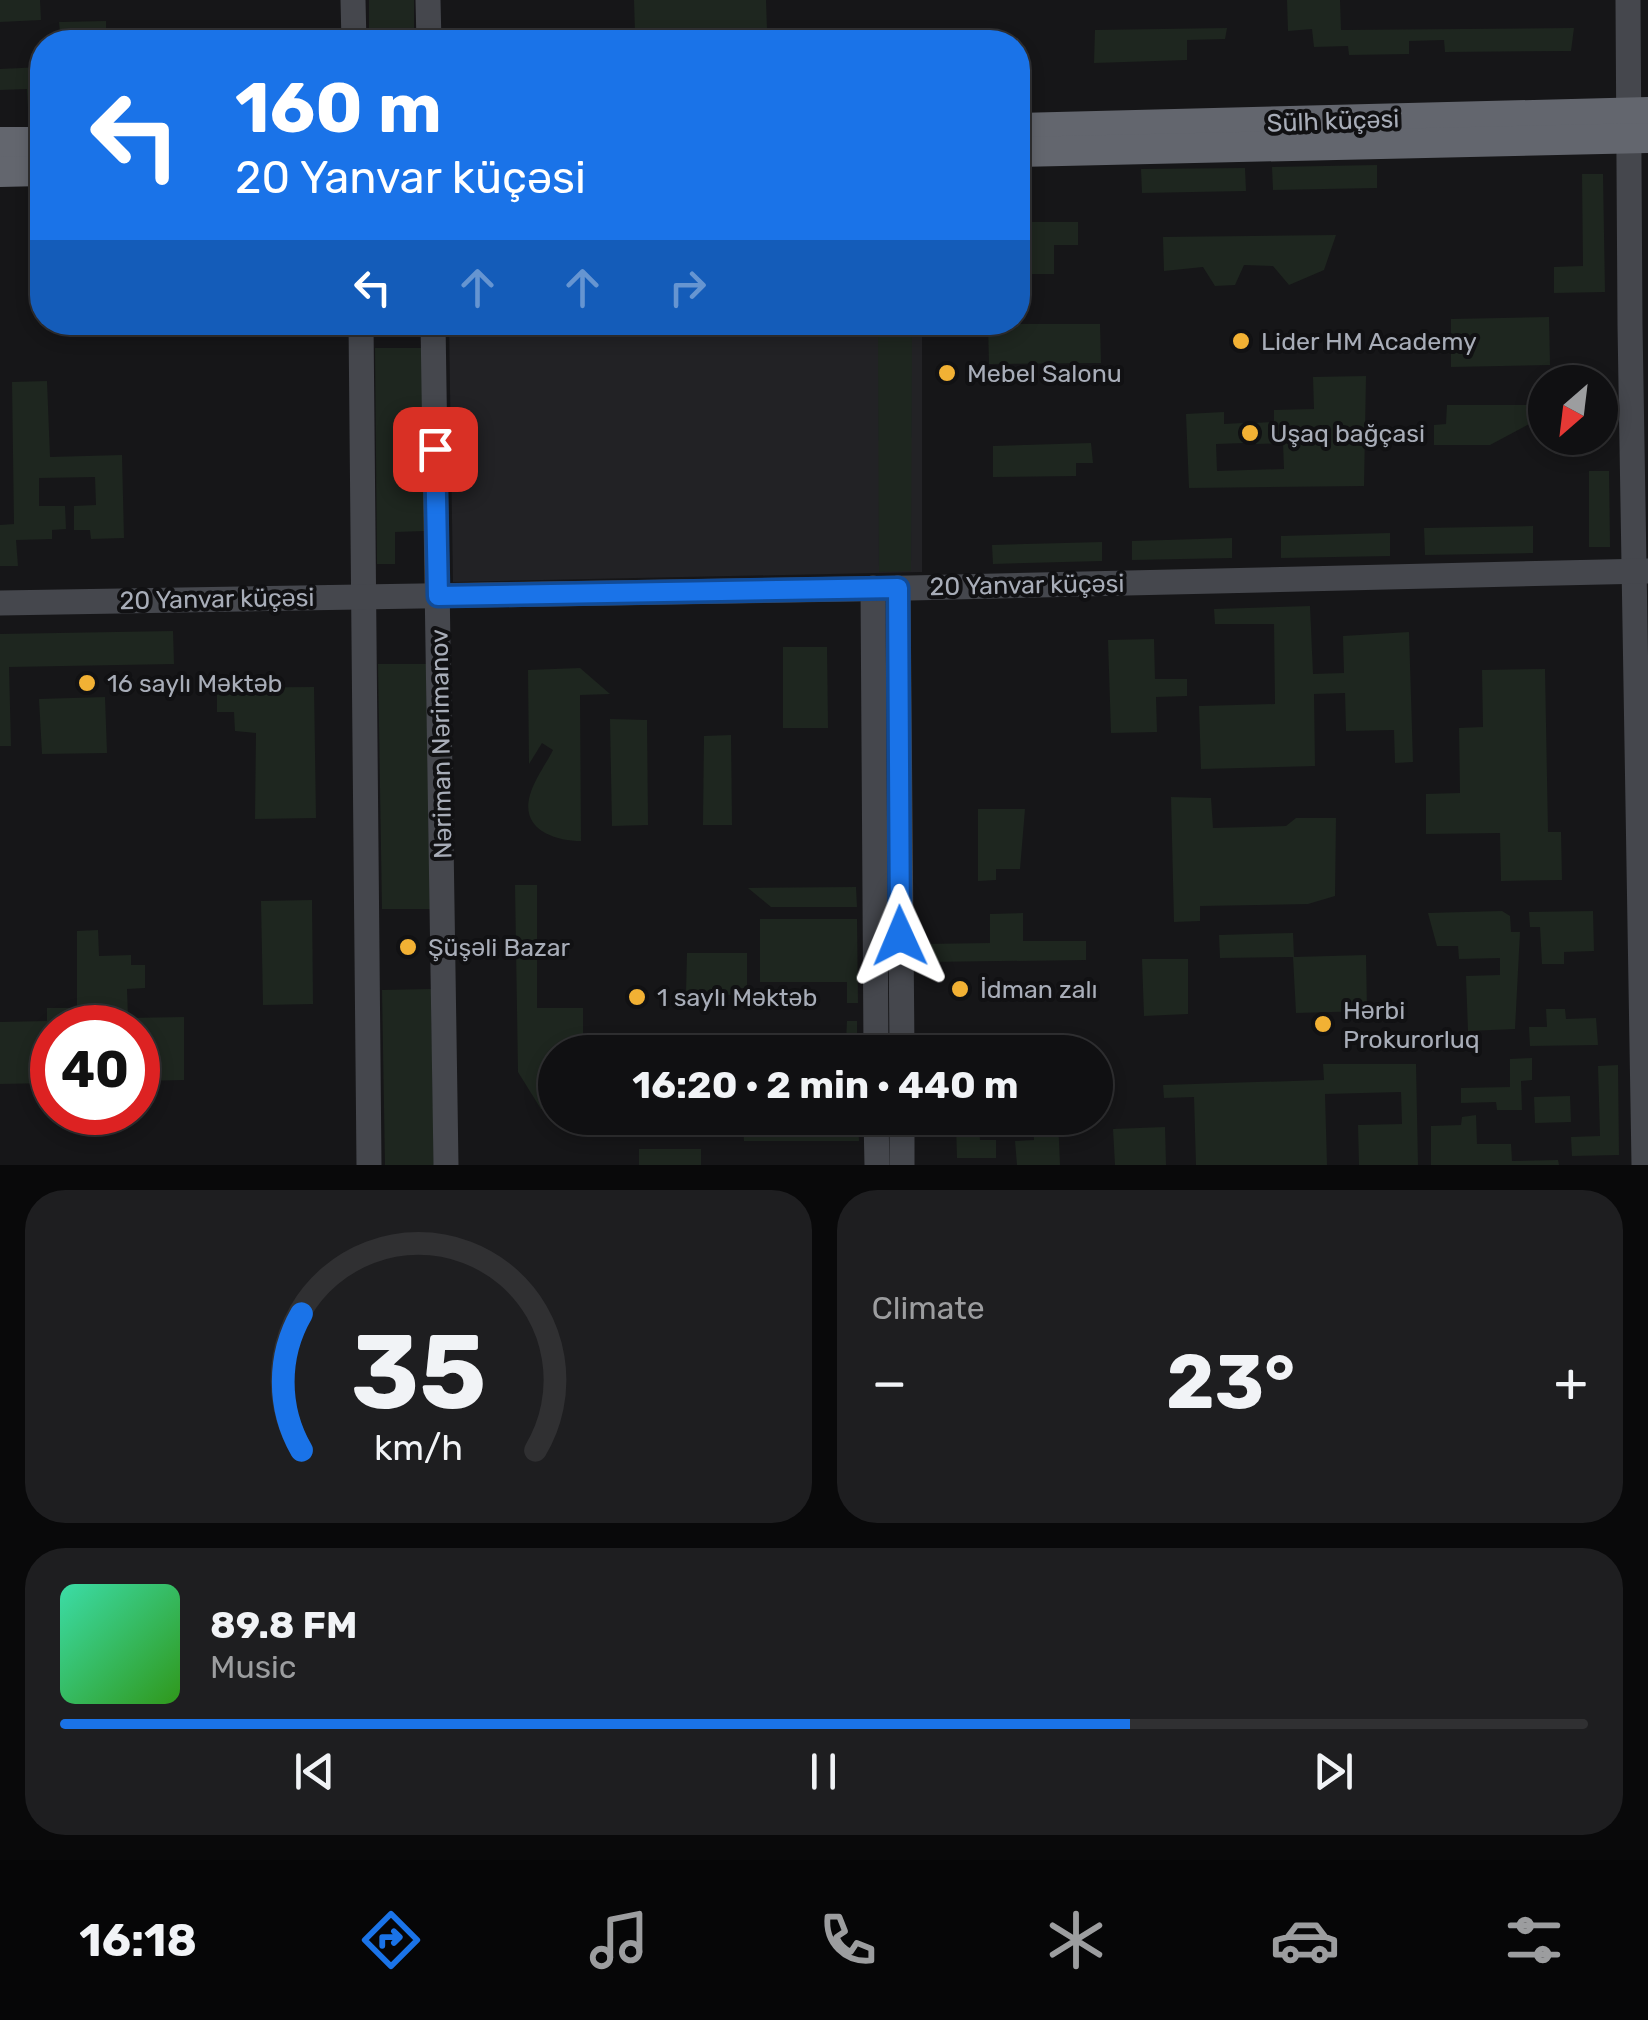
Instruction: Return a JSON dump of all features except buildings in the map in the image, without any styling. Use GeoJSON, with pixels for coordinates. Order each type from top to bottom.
{"type":"FeatureCollection","features":[{"type":"Feature","properties":{"kind":"highway","name":"Sülh küçəsi"},"geometry":{"type":"LineString","coordinates":[[1030,128],[1638,125]]}},
{"type":"Feature","properties":{"kind":"highway","name":"Sülh küçəsi"},"geometry":{"type":"LineString","coordinates":[[1030,151],[1638,125]]}},
{"type":"Feature","properties":{"kind":"highway"},"geometry":{"type":"LineString","coordinates":[[0,142],[30,142]]}},
{"type":"Feature","properties":{"kind":"highway"},"geometry":{"type":"LineString","coordinates":[[0,172],[30,171]]}},
{"type":"Feature","properties":{"kind":"main road"},"geometry":{"type":"LineString","coordinates":[[354,0],[354,30]]}},
{"type":"Feature","properties":{"kind":"main road"},"geometry":{"type":"LineString","coordinates":[[428,0],[429,30]]}},
{"type":"Feature","properties":{"kind":"main road"},"geometry":{"type":"LineString","coordinates":[[1628,0],[1638,125],[1644,1165]]}},
{"type":"Feature","properties":{"kind":"main road"},"geometry":{"type":"LineString","coordinates":[[360,335],[369,1165]]}},
{"type":"Feature","properties":{"kind":"main road","name":"Nəriman Nərimanov"},"geometry":{"type":"LineString","coordinates":[[433,335],[446,1165]]}},
{"type":"Feature","properties":{"kind":"main road","name":"20 Yanvar küçəsi"},"geometry":{"type":"LineString","coordinates":[[0,603],[1641,571]]}},
{"type":"Feature","properties":{"kind":"main road"},"geometry":{"type":"LineString","coordinates":[[876,1035],[886,588]]}},
{"type":"Feature","properties":{"kind":"main road"},"geometry":{"type":"LineString","coordinates":[[886,588],[901,1035]]}},
{"type":"Feature","properties":{"kind":"main road"},"geometry":{"type":"LineString","coordinates":[[876,1135],[877,1165]]}},
{"type":"Feature","properties":{"kind":"main road"},"geometry":{"type":"LineString","coordinates":[[902,1135],[902,1165]]}},
{"type":"Feature","properties":{"kind":"shaded area"},"geometry":{"type":"Polygon","coordinates":[[[0,0],[40,0],[41,20],[0,22],[0,0]]]}},
{"type":"Feature","properties":{"kind":"shaded area"},"geometry":{"type":"Polygon","coordinates":[[[369,0],[414,0],[414,30],[369,30],[369,0]]]}},
{"type":"Feature","properties":{"kind":"shaded area"},"geometry":{"type":"Polygon","coordinates":[[[634,0],[766,0],[767,30],[635,30],[634,0]]]}},
{"type":"Feature","properties":{"kind":"shaded area"},"geometry":{"type":"Polygon","coordinates":[[[1287,0],[1340,0],[1341,30],[1574,28],[1571,51],[1445,52],[1444,40],[1409,41],[1409,54],[1349,55],[1348,46],[1314,47],[1312,29],[1288,31],[1287,0]]]}},
{"type":"Feature","properties":{"kind":"shaded area"},"geometry":{"type":"Polygon","coordinates":[[[106,21],[106,30],[60,30],[59,22],[106,21]]]}},
{"type":"Feature","properties":{"kind":"shaded area"},"geometry":{"type":"Polygon","coordinates":[[[1227,28],[1225,39],[1187,40],[1187,60],[1094,63],[1095,30],[1227,28]]]}},
{"type":"Feature","properties":{"kind":"shaded area"},"geometry":{"type":"Polygon","coordinates":[[[30,68],[30,108],[27,89],[0,90],[0,69],[30,68]]]}},
{"type":"Feature","properties":{"kind":"shaded area"},"geometry":{"type":"Polygon","coordinates":[[[1377,165],[1377,188],[1273,190],[1272,167],[1377,165]]]}},
{"type":"Feature","properties":{"kind":"shaded area"},"geometry":{"type":"Polygon","coordinates":[[[1245,168],[1246,191],[1142,193],[1141,169],[1245,168]]]}},
{"type":"Feature","properties":{"kind":"shaded area"},"geometry":{"type":"Polygon","coordinates":[[[1582,174],[1603,174],[1605,292],[1554,293],[1554,267],[1583,266],[1582,174]]]}},
{"type":"Feature","properties":{"kind":"shaded area"},"geometry":{"type":"Polygon","coordinates":[[[1030,222],[1078,222],[1078,245],[1054,245],[1054,274],[1030,274],[1030,222]]]}},
{"type":"Feature","properties":{"kind":"shaded area"},"geometry":{"type":"Polygon","coordinates":[[[1336,235],[1324,270],[1289,285],[1273,266],[1244,265],[1235,285],[1215,286],[1203,267],[1164,271],[1163,237],[1336,235]]]}},
{"type":"Feature","properties":{"kind":"shaded area"},"geometry":{"type":"Polygon","coordinates":[[[1549,317],[1550,365],[1451,367],[1451,319],[1549,317]]]}},
{"type":"Feature","properties":{"kind":"shaded area"},"geometry":{"type":"Polygon","coordinates":[[[1030,324],[1100,324],[1101,363],[989,364],[988,335],[1030,335],[1030,324]]]}},
{"type":"Feature","properties":{"kind":"shaded area"},"geometry":{"type":"Polygon","coordinates":[[[449,335],[922,335],[922,572],[453,582],[449,335]]]}},
{"type":"Feature","properties":{"kind":"shaded area"},"geometry":{"type":"Polygon","coordinates":[[[878,335],[912,335],[911,571],[879,572],[878,335]]]}},
{"type":"Feature","properties":{"kind":"shaded area"},"geometry":{"type":"Polygon","coordinates":[[[375,348],[423,348],[425,531],[395,532],[395,564],[377,564],[375,348]]]}},
{"type":"Feature","properties":{"kind":"shaded area"},"geometry":{"type":"Polygon","coordinates":[[[1366,376],[1364,486],[1189,488],[1186,414],[1224,412],[1224,424],[1243,423],[1244,443],[1216,444],[1217,471],[1284,469],[1283,443],[1256,444],[1255,423],[1274,422],[1274,410],[1314,409],[1313,377],[1366,376]]]}},
{"type":"Feature","properties":{"kind":"shaded area"},"geometry":{"type":"Polygon","coordinates":[[[47,381],[50,457],[122,455],[124,538],[91,539],[90,530],[74,530],[74,506],[96,505],[95,477],[39,478],[39,506],[65,506],[66,529],[52,530],[52,539],[16,540],[18,566],[0,566],[0,525],[14,524],[12,382],[47,381]]]}},
{"type":"Feature","properties":{"kind":"shaded area"},"geometry":{"type":"Polygon","coordinates":[[[1447,405],[1528,405],[1528,425],[1490,445],[1434,445],[1434,425],[1446,424],[1447,405]]]}},
{"type":"Feature","properties":{"kind":"shaded area"},"geometry":{"type":"Polygon","coordinates":[[[1091,443],[1093,463],[1076,463],[1076,476],[993,477],[993,446],[1091,443]]]}},
{"type":"Feature","properties":{"kind":"shaded area"},"geometry":{"type":"Polygon","coordinates":[[[1589,471],[1609,471],[1610,547],[1589,547],[1589,471]]]}},
{"type":"Feature","properties":{"kind":"shaded area"},"geometry":{"type":"Polygon","coordinates":[[[1533,526],[1533,553],[1425,555],[1424,528],[1533,526]]]}},
{"type":"Feature","properties":{"kind":"shaded area"},"geometry":{"type":"Polygon","coordinates":[[[1390,533],[1390,556],[1281,558],[1281,536],[1390,533]]]}},
{"type":"Feature","properties":{"kind":"shaded area"},"geometry":{"type":"Polygon","coordinates":[[[1232,538],[1232,558],[1132,560],[1132,541],[1232,538]]]}},
{"type":"Feature","properties":{"kind":"shaded area"},"geometry":{"type":"Polygon","coordinates":[[[1102,542],[1102,561],[993,564],[992,545],[1102,542]]]}},
{"type":"Feature","properties":{"kind":"shaded area"},"geometry":{"type":"Polygon","coordinates":[[[1310,606],[1313,674],[1344,673],[1343,636],[1409,632],[1413,762],[1395,763],[1394,730],[1346,731],[1345,693],[1314,694],[1315,766],[1201,769],[1199,706],[1275,704],[1274,624],[1215,624],[1214,609],[1310,606]]]}},
{"type":"Feature","properties":{"kind":"shaded area"},"geometry":{"type":"Polygon","coordinates":[[[173,631],[174,664],[9,667],[11,746],[0,746],[0,634],[173,631]]]}},
{"type":"Feature","properties":{"kind":"shaded area"},"geometry":{"type":"Polygon","coordinates":[[[1154,639],[1155,679],[1187,679],[1187,696],[1156,697],[1157,732],[1111,733],[1108,640],[1154,639]]]}},
{"type":"Feature","properties":{"kind":"shaded area"},"geometry":{"type":"Polygon","coordinates":[[[783,647],[827,647],[828,728],[783,728],[783,647]]]}},
{"type":"Feature","properties":{"kind":"shaded area"},"geometry":{"type":"Polygon","coordinates":[[[378,664],[426,664],[430,909],[382,909],[378,664]]]}},
{"type":"Feature","properties":{"kind":"shaded area"},"geometry":{"type":"Polygon","coordinates":[[[580,668],[610,694],[580,695],[581,841],[560,839],[542,831],[530,817],[528,807],[534,784],[553,750],[542,743],[529,764],[528,670],[580,668]]]}},
{"type":"Feature","properties":{"kind":"shaded area"},"geometry":{"type":"Polygon","coordinates":[[[1545,669],[1548,832],[1561,832],[1562,880],[1501,881],[1500,833],[1426,834],[1426,794],[1460,793],[1459,728],[1483,727],[1482,670],[1545,669]]]}},
{"type":"Feature","properties":{"kind":"shaded area"},"geometry":{"type":"Polygon","coordinates":[[[314,687],[316,818],[255,819],[256,733],[235,731],[234,712],[217,712],[217,688],[314,687]]]}},
{"type":"Feature","properties":{"kind":"shaded area"},"geometry":{"type":"Polygon","coordinates":[[[105,697],[107,753],[42,754],[39,699],[105,697]]]}},
{"type":"Feature","properties":{"kind":"shaded area"},"geometry":{"type":"Polygon","coordinates":[[[610,719],[647,720],[648,825],[612,826],[610,719]]]}},
{"type":"Feature","properties":{"kind":"shaded area"},"geometry":{"type":"Polygon","coordinates":[[[731,735],[732,825],[703,825],[704,736],[731,735]]]}},
{"type":"Feature","properties":{"kind":"shaded area"},"geometry":{"type":"Polygon","coordinates":[[[1171,797],[1211,798],[1213,828],[1286,826],[1296,818],[1336,818],[1335,896],[1308,904],[1200,906],[1200,921],[1174,922],[1171,797]]]}},
{"type":"Feature","properties":{"kind":"shaded area"},"geometry":{"type":"Polygon","coordinates":[[[978,809],[1025,809],[1020,869],[996,869],[996,880],[978,881],[978,809]]]}},
{"type":"Feature","properties":{"kind":"shaded area"},"geometry":{"type":"Polygon","coordinates":[[[515,885],[537,885],[537,1008],[583,1008],[583,1035],[538,1035],[538,1104],[518,1072],[515,885]]]}},
{"type":"Feature","properties":{"kind":"shaded area"},"geometry":{"type":"Polygon","coordinates":[[[856,887],[857,907],[771,907],[748,888],[856,887]]]}},
{"type":"Feature","properties":{"kind":"shaded area"},"geometry":{"type":"Polygon","coordinates":[[[312,900],[313,1004],[263,1005],[261,901],[312,900]]]}},
{"type":"Feature","properties":{"kind":"shaded area"},"geometry":{"type":"Polygon","coordinates":[[[1502,911],[1510,916],[1511,932],[1520,932],[1515,1029],[1468,1031],[1466,976],[1500,975],[1500,958],[1459,959],[1458,946],[1437,946],[1428,913],[1502,911]]]}},
{"type":"Feature","properties":{"kind":"shaded area"},"geometry":{"type":"Polygon","coordinates":[[[1593,911],[1594,951],[1564,952],[1564,964],[1542,964],[1540,927],[1530,927],[1529,912],[1593,911]]]}},
{"type":"Feature","properties":{"kind":"shaded area"},"geometry":{"type":"Polygon","coordinates":[[[1023,913],[1023,941],[1086,941],[1086,960],[926,962],[925,944],[990,943],[990,914],[1023,913]]]}},
{"type":"Feature","properties":{"kind":"shaded area"},"geometry":{"type":"Polygon","coordinates":[[[760,919],[857,919],[858,1003],[847,1003],[847,982],[760,982],[760,919]]]}},
{"type":"Feature","properties":{"kind":"shaded area"},"geometry":{"type":"Polygon","coordinates":[[[98,930],[99,956],[131,955],[131,965],[145,965],[145,988],[127,989],[128,1005],[77,1005],[77,931],[98,930]]]}},
{"type":"Feature","properties":{"kind":"shaded area"},"geometry":{"type":"Polygon","coordinates":[[[1293,933],[1294,957],[1366,955],[1367,1011],[1296,1013],[1293,957],[1220,958],[1219,935],[1293,933]]]}},
{"type":"Feature","properties":{"kind":"shaded area"},"geometry":{"type":"Polygon","coordinates":[[[687,953],[747,953],[747,988],[737,988],[736,995],[686,994],[687,953]]]}},
{"type":"Feature","properties":{"kind":"shaded area"},"geometry":{"type":"Polygon","coordinates":[[[1142,959],[1188,959],[1188,1014],[1144,1016],[1142,959]]]}},
{"type":"Feature","properties":{"kind":"shaded area"},"geometry":{"type":"Polygon","coordinates":[[[431,989],[434,1165],[385,1165],[382,990],[431,989]]]}},
{"type":"Feature","properties":{"kind":"shaded area"},"geometry":{"type":"Polygon","coordinates":[[[1546,1009],[1565,1009],[1566,1019],[1596,1018],[1598,1045],[1530,1046],[1529,1027],[1547,1027],[1546,1009]]]}},
{"type":"Feature","properties":{"kind":"shaded area"},"geometry":{"type":"Polygon","coordinates":[[[160,1017],[184,1017],[184,1080],[160,1081],[160,1017]]]}},
{"type":"Feature","properties":{"kind":"shaded area"},"geometry":{"type":"Polygon","coordinates":[[[30,1021],[30,1083],[0,1084],[0,1022],[30,1021]]]}},
{"type":"Feature","properties":{"kind":"shaded area"},"geometry":{"type":"Polygon","coordinates":[[[847,1021],[857,1021],[857,1035],[846,1035],[847,1021]]]}},
{"type":"Feature","properties":{"kind":"shaded area"},"geometry":{"type":"Polygon","coordinates":[[[1532,1058],[1532,1080],[1521,1081],[1522,1110],[1497,1110],[1496,1102],[1461,1103],[1461,1088],[1510,1087],[1510,1059],[1532,1058]]]}},
{"type":"Feature","properties":{"kind":"shaded area"},"geometry":{"type":"Polygon","coordinates":[[[1323,1064],[1416,1064],[1418,1165],[1359,1165],[1358,1125],[1402,1124],[1401,1092],[1325,1094],[1327,1165],[1196,1165],[1194,1097],[1164,1098],[1163,1085],[1324,1080],[1323,1064]]]}},
{"type":"Feature","properties":{"kind":"shaded area"},"geometry":{"type":"Polygon","coordinates":[[[1618,1065],[1619,1155],[1572,1156],[1571,1137],[1600,1136],[1598,1066],[1618,1065]]]}},
{"type":"Feature","properties":{"kind":"shaded area"},"geometry":{"type":"Polygon","coordinates":[[[1570,1096],[1571,1122],[1535,1123],[1534,1097],[1570,1096]]]}},
{"type":"Feature","properties":{"kind":"shaded area"},"geometry":{"type":"Polygon","coordinates":[[[1476,1115],[1477,1144],[1511,1144],[1512,1161],[1558,1160],[1559,1165],[1431,1165],[1431,1126],[1461,1125],[1462,1117],[1476,1115]]]}},
{"type":"Feature","properties":{"kind":"shaded area"},"geometry":{"type":"Polygon","coordinates":[[[1165,1127],[1166,1165],[1115,1165],[1113,1129],[1165,1127]]]}},
{"type":"Feature","properties":{"kind":"shaded area"},"geometry":{"type":"Polygon","coordinates":[[[744,1135],[859,1135],[859,1141],[744,1141],[744,1135]]]}},
{"type":"Feature","properties":{"kind":"shaded area"},"geometry":{"type":"Polygon","coordinates":[[[956,1135],[996,1140],[996,1158],[957,1158],[956,1135]]]}},
{"type":"Feature","properties":{"kind":"shaded area"},"geometry":{"type":"Polygon","coordinates":[[[1034,1135],[1059,1135],[1060,1165],[1017,1165],[1015,1141],[1034,1140],[1034,1135]]]}},
{"type":"Feature","properties":{"kind":"shaded area"},"geometry":{"type":"Polygon","coordinates":[[[639,1149],[701,1149],[701,1165],[639,1165],[639,1149]]]}},
{"type":"Feature","properties":{"kind":"place","name":"Lider HM Academy"},"geometry":{"type":"Point","coordinates":[1241,341]}},
{"type":"Feature","properties":{"kind":"place","name":"Mebel Salonu"},"geometry":{"type":"Point","coordinates":[947,373]}},
{"type":"Feature","properties":{"kind":"place","name":"Uşaq bağçasi"},"geometry":{"type":"Point","coordinates":[1250,433]}},
{"type":"Feature","properties":{"kind":"place","name":"16 saylı Məktəb"},"geometry":{"type":"Point","coordinates":[87,683]}},
{"type":"Feature","properties":{"kind":"place","name":"Şüşəli Bazar"},"geometry":{"type":"Point","coordinates":[408,947]}},
{"type":"Feature","properties":{"kind":"place","name":"İdman zalı"},"geometry":{"type":"Point","coordinates":[960,989]}},
{"type":"Feature","properties":{"kind":"place","name":"1 saylı Məktəb"},"geometry":{"type":"Point","coordinates":[637,997]}},
{"type":"Feature","properties":{"kind":"place","name":"Hərbi Prokurorluq"},"geometry":{"type":"Point","coordinates":[1323,1024]}},
{"type":"Feature","properties":{"kind":"route"},"geometry":{"type":"LineString","coordinates":[[435,449],[438,596],[898,588],[900,936]]}}]}
